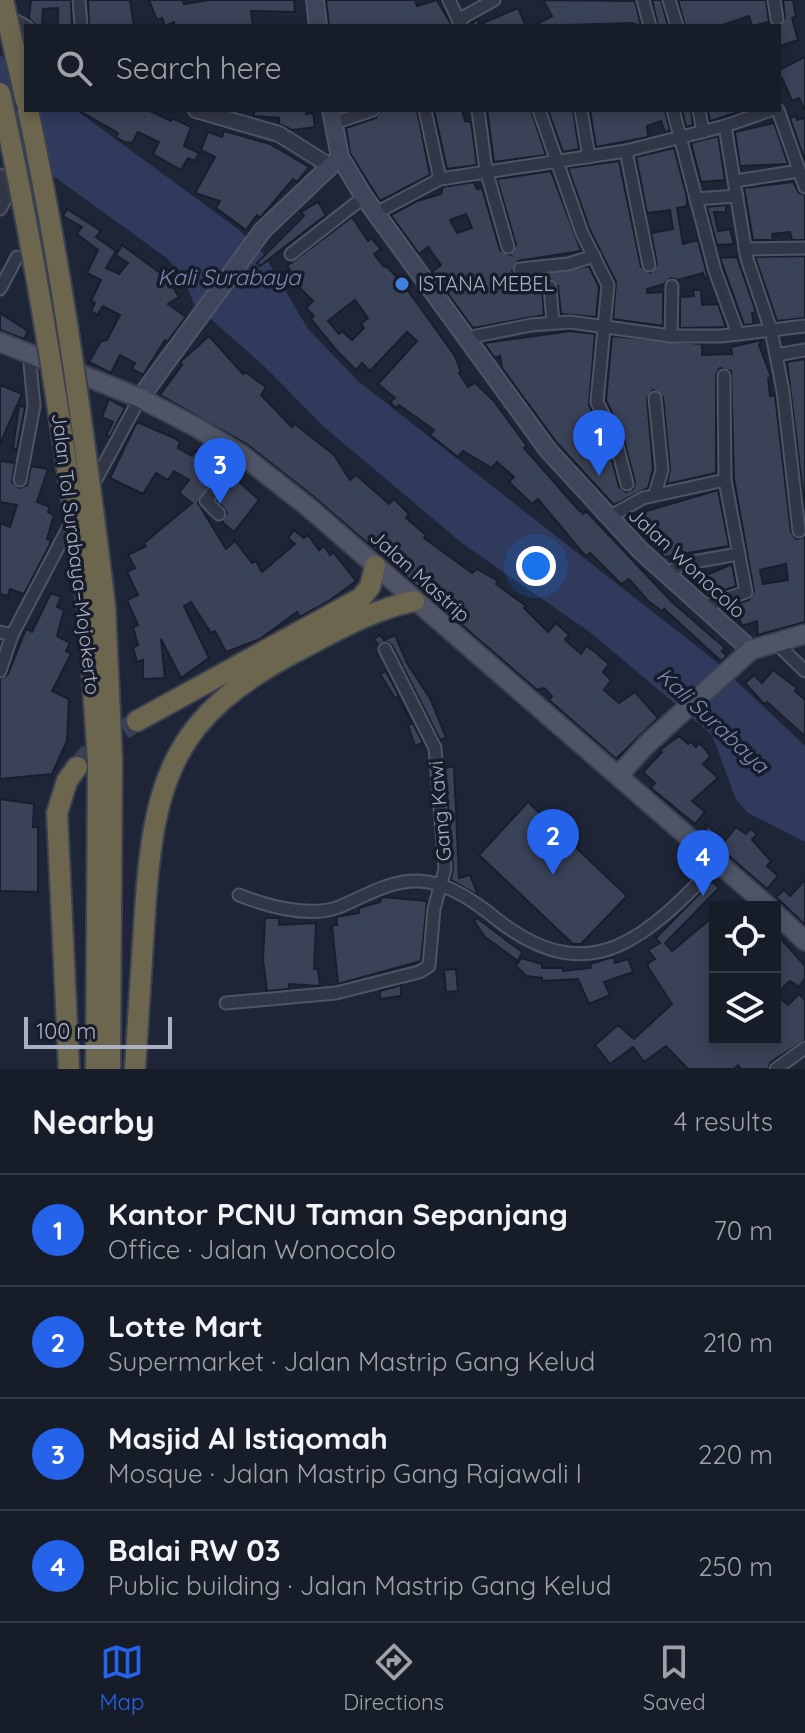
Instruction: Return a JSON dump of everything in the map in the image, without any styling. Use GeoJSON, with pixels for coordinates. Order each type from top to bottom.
{"type":"FeatureCollection","features":[{"type":"Feature","properties":{"kind":"highway"},"geometry":{"type":"LineString","coordinates":[[3,0],[24,92]]}},
{"type":"Feature","properties":{"kind":"highway","name":"Jalan Tol Surabaya–Mojokerto"},"geometry":{"type":"LineString","coordinates":[[0,93],[20,183],[96,609],[96,1069]]}},
{"type":"Feature","properties":{"kind":"highway","name":"Jalan Tol Surabaya–Mojokerto"},"geometry":{"type":"LineString","coordinates":[[28,112],[45,188],[82,418],[96,609],[112,760],[110,1069]]}},
{"type":"Feature","properties":{"kind":"highway"},"geometry":{"type":"LineString","coordinates":[[137,721],[361,598],[370,587],[375,566]]}},
{"type":"Feature","properties":{"kind":"highway"},"geometry":{"type":"LineString","coordinates":[[135,1069],[154,819],[167,776],[187,742],[219,701],[245,681],[374,611],[414,601]]}},
{"type":"Feature","properties":{"kind":"highway"},"geometry":{"type":"LineString","coordinates":[[69,1069],[57,813],[67,781],[77,767]]}},
{"type":"Feature","properties":{"kind":"main road"},"geometry":{"type":"LineString","coordinates":[[315,0],[318,24]]}},
{"type":"Feature","properties":{"kind":"main road"},"geometry":{"type":"LineString","coordinates":[[140,398],[263,230],[335,161],[332,117]]}},
{"type":"Feature","properties":{"kind":"main road","name":"Jalan Wonocolo"},"geometry":{"type":"LineString","coordinates":[[335,161],[548,450],[609,517],[702,607],[745,655]]}},
{"type":"Feature","properties":{"kind":"main road","name":"Jalan Mastrip"},"geometry":{"type":"LineString","coordinates":[[0,342],[140,398],[242,455],[307,506],[762,901]]}},
{"type":"Feature","properties":{"kind":"main road"},"geometry":{"type":"LineString","coordinates":[[619,775],[647,744],[745,655],[805,634]]}},
{"type":"Feature","properties":{"kind":"main road"},"geometry":{"type":"LineString","coordinates":[[781,919],[805,941]]}},
{"type":"Feature","properties":{"kind":"street"},"geometry":{"type":"LineString","coordinates":[[79,0],[81,24]]}},
{"type":"Feature","properties":{"kind":"street"},"geometry":{"type":"LineString","coordinates":[[449,0],[460,23],[494,0]]}},
{"type":"Feature","properties":{"kind":"street"},"geometry":{"type":"LineString","coordinates":[[643,0],[649,24]]}},
{"type":"Feature","properties":{"kind":"street"},"geometry":{"type":"LineString","coordinates":[[669,0],[676,24]]}},
{"type":"Feature","properties":{"kind":"street"},"geometry":{"type":"LineString","coordinates":[[774,0],[777,19]]}},
{"type":"Feature","properties":{"kind":"street"},"geometry":{"type":"LineString","coordinates":[[0,14],[24,27]]}},
{"type":"Feature","properties":{"kind":"street"},"geometry":{"type":"LineString","coordinates":[[203,112],[279,134],[335,161]]}},
{"type":"Feature","properties":{"kind":"street"},"geometry":{"type":"LineString","coordinates":[[332,117],[361,112]]}},
{"type":"Feature","properties":{"kind":"street"},"geometry":{"type":"LineString","coordinates":[[425,112],[440,179]]}},
{"type":"Feature","properties":{"kind":"street"},"geometry":{"type":"LineString","coordinates":[[478,112],[486,170],[508,247]]}},
{"type":"Feature","properties":{"kind":"street"},"geometry":{"type":"LineString","coordinates":[[540,112],[556,162],[608,285],[597,402],[615,438],[627,484]]}},
{"type":"Feature","properties":{"kind":"street"},"geometry":{"type":"LineString","coordinates":[[581,112],[589,157]]}},
{"type":"Feature","properties":{"kind":"street"},"geometry":{"type":"LineString","coordinates":[[674,112],[715,271],[738,334]]}},
{"type":"Feature","properties":{"kind":"street"},"geometry":{"type":"LineString","coordinates":[[699,112],[703,132]]}},
{"type":"Feature","properties":{"kind":"street"},"geometry":{"type":"LineString","coordinates":[[376,213],[440,179],[626,151],[725,126],[765,112]]}},
{"type":"Feature","properties":{"kind":"street"},"geometry":{"type":"LineString","coordinates":[[779,112],[805,187]]}},
{"type":"Feature","properties":{"kind":"street"},"geometry":{"type":"LineString","coordinates":[[725,126],[745,249],[776,355],[788,425],[799,531]]}},
{"type":"Feature","properties":{"kind":"street"},"geometry":{"type":"LineString","coordinates":[[626,151],[649,265]]}},
{"type":"Feature","properties":{"kind":"street"},"geometry":{"type":"LineString","coordinates":[[735,181],[799,171]]}},
{"type":"Feature","properties":{"kind":"street"},"geometry":{"type":"LineString","coordinates":[[0,175],[5,200],[0,209]]}},
{"type":"Feature","properties":{"kind":"street"},"geometry":{"type":"LineString","coordinates":[[696,199],[737,196]]}},
{"type":"Feature","properties":{"kind":"street"},"geometry":{"type":"LineString","coordinates":[[291,254],[364,197]]}},
{"type":"Feature","properties":{"kind":"street"},"geometry":{"type":"LineString","coordinates":[[745,249],[805,248]]}},
{"type":"Feature","properties":{"kind":"street"},"geometry":{"type":"LineString","coordinates":[[520,269],[568,264],[594,256]]}},
{"type":"Feature","properties":{"kind":"street"},"geometry":{"type":"LineString","coordinates":[[0,289],[17,257]]}},
{"type":"Feature","properties":{"kind":"street"},"geometry":{"type":"LineString","coordinates":[[671,336],[672,286]]}},
{"type":"Feature","properties":{"kind":"street"},"geometry":{"type":"LineString","coordinates":[[550,287],[553,323]]}},
{"type":"Feature","properties":{"kind":"street"},"geometry":{"type":"LineString","coordinates":[[466,338],[553,323],[671,336],[738,334],[805,326]]}},
{"type":"Feature","properties":{"kind":"street"},"geometry":{"type":"LineString","coordinates":[[776,355],[805,350]]}},
{"type":"Feature","properties":{"kind":"street"},"geometry":{"type":"LineString","coordinates":[[20,480],[34,406],[29,353]]}},
{"type":"Feature","properties":{"kind":"street"},"geometry":{"type":"LineString","coordinates":[[702,607],[745,595],[725,480],[724,376]]}},
{"type":"Feature","properties":{"kind":"street"},"geometry":{"type":"LineString","coordinates":[[0,671],[6,634],[140,398]]}},
{"type":"Feature","properties":{"kind":"street"},"geometry":{"type":"LineString","coordinates":[[655,398],[662,470],[655,494]]}},
{"type":"Feature","properties":{"kind":"street"},"geometry":{"type":"LineString","coordinates":[[219,514],[206,501],[242,455]]}},
{"type":"Feature","properties":{"kind":"street"},"geometry":{"type":"LineString","coordinates":[[609,517],[635,501],[655,494],[725,480]]}},
{"type":"Feature","properties":{"kind":"street"},"geometry":{"type":"LineString","coordinates":[[666,575],[682,564],[738,554]]}},
{"type":"Feature","properties":{"kind":"street"},"geometry":{"type":"LineString","coordinates":[[775,642],[805,671]]}},
{"type":"Feature","properties":{"kind":"street","name":"Gang Kawi"},"geometry":{"type":"LineString","coordinates":[[226,1003],[336,993],[426,969],[432,959],[440,885],[445,869],[435,748],[385,649]]}},
{"type":"Feature","properties":{"kind":"street"},"geometry":{"type":"LineString","coordinates":[[239,895],[259,903],[308,912],[338,907],[402,881],[440,885],[485,909],[533,944],[568,955],[584,954],[622,943],[664,919],[719,862]]}},
{"type":"Feature","properties":{"kind":"street"},"geometry":{"type":"LineString","coordinates":[[776,1069],[805,1048]]}},
{"type":"Feature","properties":{"kind":"water","name":"Kali Surabaya"},"geometry":{"type":"Polygon","coordinates":[[[0,55],[24,73],[24,112],[79,112],[238,229],[263,253],[308,329],[358,381],[713,659],[805,746],[805,842],[748,813],[736,800],[712,735],[591,633],[463,544],[323,426],[266,368],[194,304],[184,279],[168,259],[16,149],[0,130],[0,55]]]}},
{"type":"Feature","properties":{"kind":"building"},"geometry":{"type":"Polygon","coordinates":[[[31,0],[71,0],[72,24],[58,24],[58,8],[43,9],[42,24],[34,24],[29,18],[31,0]]]}},
{"type":"Feature","properties":{"kind":"building"},"geometry":{"type":"Polygon","coordinates":[[[88,0],[130,0],[134,24],[89,24],[88,0]]]}},
{"type":"Feature","properties":{"kind":"building"},"geometry":{"type":"Polygon","coordinates":[[[149,0],[183,0],[184,4],[209,0],[294,0],[295,12],[251,11],[253,24],[164,24],[162,18],[157,20],[149,0]]]}},
{"type":"Feature","properties":{"kind":"building"},"geometry":{"type":"Polygon","coordinates":[[[326,0],[415,0],[417,6],[437,0],[451,24],[329,24],[326,0]]]}},
{"type":"Feature","properties":{"kind":"building"},"geometry":{"type":"Polygon","coordinates":[[[543,0],[635,1],[641,24],[537,24],[552,16],[543,0]]]}},
{"type":"Feature","properties":{"kind":"building"},"geometry":{"type":"Polygon","coordinates":[[[652,0],[661,0],[667,24],[658,24],[652,0]]]}},
{"type":"Feature","properties":{"kind":"building"},"geometry":{"type":"Polygon","coordinates":[[[678,0],[766,0],[769,22],[751,24],[749,16],[726,24],[684,24],[678,0]]]}},
{"type":"Feature","properties":{"kind":"building"},"geometry":{"type":"Polygon","coordinates":[[[783,0],[793,0],[796,17],[792,18],[798,40],[781,46],[781,24],[785,18],[783,0]]]}},
{"type":"Feature","properties":{"kind":"building"},"geometry":{"type":"Polygon","coordinates":[[[518,8],[525,24],[481,24],[518,8]]]}},
{"type":"Feature","properties":{"kind":"building"},"geometry":{"type":"Polygon","coordinates":[[[805,57],[805,111],[799,98],[792,101],[781,78],[781,69],[805,57]]]}},
{"type":"Feature","properties":{"kind":"building"},"geometry":{"type":"Polygon","coordinates":[[[81,112],[152,112],[171,121],[172,118],[191,127],[184,146],[199,153],[195,161],[188,158],[181,170],[153,154],[159,142],[138,132],[132,143],[125,142],[116,138],[118,133],[81,112]]]}},
{"type":"Feature","properties":{"kind":"building"},"geometry":{"type":"Polygon","coordinates":[[[254,112],[313,113],[315,127],[292,130],[279,124],[279,118],[254,116],[254,112]]]}},
{"type":"Feature","properties":{"kind":"building"},"geometry":{"type":"Polygon","coordinates":[[[380,112],[417,112],[430,175],[380,201],[350,153],[346,128],[376,118],[380,112]]]}},
{"type":"Feature","properties":{"kind":"building"},"geometry":{"type":"Polygon","coordinates":[[[434,112],[463,112],[465,121],[471,122],[477,165],[447,169],[434,112]]]}},
{"type":"Feature","properties":{"kind":"building"},"geometry":{"type":"Polygon","coordinates":[[[487,112],[532,112],[546,155],[494,162],[487,112]]]}},
{"type":"Feature","properties":{"kind":"building"},"geometry":{"type":"Polygon","coordinates":[[[549,112],[573,112],[579,149],[563,152],[549,112]]]}},
{"type":"Feature","properties":{"kind":"building"},"geometry":{"type":"Polygon","coordinates":[[[590,112],[665,112],[670,131],[665,132],[661,121],[647,126],[648,137],[596,147],[590,112]]]}},
{"type":"Feature","properties":{"kind":"building"},"geometry":{"type":"Polygon","coordinates":[[[682,112],[691,112],[693,125],[686,127],[682,112]]]}},
{"type":"Feature","properties":{"kind":"building"},"geometry":{"type":"Polygon","coordinates":[[[708,112],[739,112],[710,121],[708,112]]]}},
{"type":"Feature","properties":{"kind":"building"},"geometry":{"type":"Polygon","coordinates":[[[796,116],[797,120],[805,118],[805,161],[790,118],[796,116]]]}},
{"type":"Feature","properties":{"kind":"building"},"geometry":{"type":"Polygon","coordinates":[[[774,123],[788,164],[740,166],[735,132],[774,123]]]}},
{"type":"Feature","properties":{"kind":"building"},"geometry":{"type":"Polygon","coordinates":[[[224,131],[270,144],[309,167],[297,182],[293,179],[260,218],[257,215],[246,230],[216,208],[220,201],[195,193],[215,157],[201,150],[208,132],[222,137],[224,131]]]}},
{"type":"Feature","properties":{"kind":"building"},"geometry":{"type":"Polygon","coordinates":[[[718,136],[725,180],[701,182],[691,143],[718,136]]]}},
{"type":"Feature","properties":{"kind":"building"},"geometry":{"type":"Polygon","coordinates":[[[674,148],[687,197],[687,206],[677,208],[683,244],[698,240],[708,278],[705,279],[703,273],[678,280],[671,278],[664,284],[647,289],[647,293],[663,292],[663,326],[613,319],[616,282],[590,230],[568,168],[619,161],[641,267],[650,273],[657,264],[651,233],[673,229],[670,210],[647,213],[636,157],[674,148]]]}},
{"type":"Feature","properties":{"kind":"building"},"geometry":{"type":"Polygon","coordinates":[[[551,171],[581,251],[518,261],[512,271],[521,277],[589,266],[599,287],[596,317],[561,314],[558,286],[550,279],[542,287],[544,315],[473,328],[432,272],[441,265],[428,247],[419,254],[391,215],[417,201],[441,194],[443,187],[474,182],[477,189],[482,188],[500,250],[510,255],[516,245],[497,179],[551,171]],[[466,214],[450,220],[457,233],[472,228],[466,214]]]}},
{"type":"Feature","properties":{"kind":"building"},"geometry":{"type":"Polygon","coordinates":[[[793,182],[799,193],[805,195],[805,240],[792,240],[790,232],[772,234],[773,240],[753,240],[744,188],[793,182]]]}},
{"type":"Feature","properties":{"kind":"building"},"geometry":{"type":"Polygon","coordinates":[[[318,202],[326,215],[260,266],[257,263],[304,216],[301,212],[318,202]]]}},
{"type":"Feature","properties":{"kind":"building"},"geometry":{"type":"Polygon","coordinates":[[[726,205],[726,212],[714,212],[718,231],[730,229],[734,244],[717,245],[707,207],[726,205]]]}},
{"type":"Feature","properties":{"kind":"building"},"geometry":{"type":"Polygon","coordinates":[[[67,209],[101,231],[96,237],[116,251],[106,268],[119,274],[128,263],[116,255],[122,245],[167,278],[179,297],[168,304],[186,317],[167,342],[165,340],[143,375],[132,369],[135,363],[120,355],[111,373],[89,362],[101,341],[107,340],[120,315],[103,306],[97,315],[91,311],[95,303],[91,301],[101,280],[87,273],[98,250],[77,234],[82,227],[63,216],[67,209]]]}},
{"type":"Feature","properties":{"kind":"building"},"geometry":{"type":"Polygon","coordinates":[[[352,217],[368,241],[371,238],[381,249],[374,254],[401,281],[455,356],[459,373],[468,387],[475,383],[493,400],[527,446],[524,448],[575,506],[583,514],[586,511],[672,602],[725,648],[722,651],[727,656],[721,661],[664,609],[662,611],[648,601],[629,579],[621,584],[590,553],[587,556],[582,552],[538,499],[532,504],[509,482],[514,477],[497,462],[492,468],[463,451],[458,457],[430,435],[434,430],[399,405],[396,408],[390,402],[395,398],[378,384],[417,341],[407,332],[370,371],[362,363],[356,370],[311,319],[314,316],[306,308],[313,301],[293,281],[296,278],[287,266],[352,217]],[[355,300],[328,321],[339,334],[342,331],[352,340],[364,328],[361,324],[368,318],[355,300]]]}},
{"type":"Feature","properties":{"kind":"building"},"geometry":{"type":"Polygon","coordinates":[[[805,256],[805,318],[777,321],[755,257],[805,256]]]}},
{"type":"Feature","properties":{"kind":"building"},"geometry":{"type":"Polygon","coordinates":[[[737,257],[756,312],[752,313],[754,324],[744,325],[720,258],[737,257]]]}},
{"type":"Feature","properties":{"kind":"building"},"geometry":{"type":"Polygon","coordinates":[[[693,290],[701,290],[702,305],[718,304],[726,327],[680,328],[680,297],[694,296],[693,290]]]}},
{"type":"Feature","properties":{"kind":"building"},"geometry":{"type":"Polygon","coordinates":[[[0,313],[28,331],[24,339],[0,330],[0,313]]]}},
{"type":"Feature","properties":{"kind":"building"},"geometry":{"type":"Polygon","coordinates":[[[570,331],[595,334],[589,405],[607,441],[619,487],[626,492],[633,489],[635,482],[623,436],[606,400],[612,336],[702,344],[702,355],[732,354],[731,347],[762,340],[759,345],[771,377],[768,378],[770,396],[775,395],[791,532],[796,539],[805,537],[805,622],[758,635],[757,621],[742,626],[737,613],[729,615],[722,609],[749,600],[754,591],[734,479],[731,371],[720,368],[716,375],[716,473],[667,484],[670,469],[663,397],[653,390],[647,398],[653,469],[648,488],[614,505],[557,443],[502,368],[500,356],[495,358],[484,343],[570,331]],[[786,564],[760,570],[763,584],[788,580],[786,564]]]}},
{"type":"Feature","properties":{"kind":"building"},"geometry":{"type":"Polygon","coordinates":[[[209,336],[243,374],[245,372],[266,387],[261,395],[292,427],[295,424],[334,455],[350,480],[356,475],[389,504],[394,499],[409,514],[406,518],[426,535],[424,538],[472,573],[477,569],[498,581],[496,584],[526,606],[524,608],[548,632],[556,623],[569,635],[565,640],[581,654],[586,646],[595,652],[609,664],[603,672],[611,680],[604,690],[619,703],[635,692],[658,718],[616,759],[549,700],[552,696],[544,688],[537,690],[314,497],[248,445],[160,395],[182,365],[180,362],[209,336]]]}},
{"type":"Feature","properties":{"kind":"building"},"geometry":{"type":"Polygon","coordinates":[[[805,359],[805,509],[787,362],[805,359]]]}},
{"type":"Feature","properties":{"kind":"building"},"geometry":{"type":"Polygon","coordinates":[[[0,385],[22,394],[0,444],[0,385]]]}},
{"type":"Feature","properties":{"kind":"building"},"geometry":{"type":"Polygon","coordinates":[[[109,399],[125,408],[110,437],[106,435],[113,422],[102,417],[109,399]]]}},
{"type":"Feature","properties":{"kind":"building"},"geometry":{"type":"Polygon","coordinates":[[[19,406],[25,407],[17,450],[13,448],[19,406]]]}},
{"type":"Feature","properties":{"kind":"building"},"geometry":{"type":"Polygon","coordinates":[[[137,422],[172,437],[180,442],[178,448],[192,456],[195,451],[221,466],[198,503],[226,549],[235,541],[252,563],[256,561],[262,572],[295,544],[288,538],[294,530],[304,538],[308,535],[319,550],[324,546],[330,555],[333,552],[356,581],[300,617],[297,612],[260,639],[226,652],[215,631],[211,633],[191,602],[184,606],[209,658],[181,678],[161,639],[165,678],[143,679],[143,660],[137,662],[133,648],[138,645],[133,627],[138,625],[127,600],[138,595],[127,572],[135,568],[128,555],[146,546],[144,543],[192,503],[179,493],[189,480],[174,471],[168,480],[156,473],[143,494],[110,478],[137,422]]]}},
{"type":"Feature","properties":{"kind":"building"},"geometry":{"type":"Polygon","coordinates":[[[0,461],[15,463],[12,482],[19,488],[27,485],[31,466],[48,469],[37,502],[50,507],[48,512],[54,515],[47,539],[51,540],[49,546],[24,594],[10,589],[8,596],[0,594],[0,523],[10,527],[17,505],[0,502],[0,461]]]}},
{"type":"Feature","properties":{"kind":"building"},"geometry":{"type":"Polygon","coordinates":[[[235,478],[259,500],[234,532],[222,522],[227,513],[217,500],[235,478]]]}},
{"type":"Feature","properties":{"kind":"building"},"geometry":{"type":"Polygon","coordinates":[[[718,490],[729,546],[664,557],[653,543],[650,544],[645,531],[641,533],[638,525],[634,527],[626,517],[718,490]]]}},
{"type":"Feature","properties":{"kind":"building"},"geometry":{"type":"Polygon","coordinates":[[[732,564],[736,586],[708,596],[683,574],[693,581],[732,564]]]}},
{"type":"Feature","properties":{"kind":"building"},"geometry":{"type":"Polygon","coordinates":[[[51,593],[61,597],[57,607],[64,610],[57,636],[70,643],[66,651],[71,654],[52,691],[69,699],[67,741],[52,774],[0,779],[0,679],[8,674],[26,629],[32,632],[51,593]]]}},
{"type":"Feature","properties":{"kind":"building"},"geometry":{"type":"Polygon","coordinates":[[[380,635],[384,640],[395,635],[407,663],[431,700],[446,738],[440,740],[392,645],[385,641],[378,645],[374,639],[380,635]]]}},
{"type":"Feature","properties":{"kind":"building"},"geometry":{"type":"Polygon","coordinates":[[[773,670],[797,688],[795,691],[805,700],[805,736],[767,702],[764,704],[745,683],[754,675],[762,683],[773,670]]]}},
{"type":"Feature","properties":{"kind":"building"},"geometry":{"type":"Polygon","coordinates":[[[386,671],[423,743],[415,746],[408,725],[411,724],[398,697],[395,698],[380,674],[386,671]]]}},
{"type":"Feature","properties":{"kind":"building"},"geometry":{"type":"Polygon","coordinates":[[[679,736],[696,747],[699,743],[707,751],[710,757],[703,764],[718,778],[692,801],[705,812],[695,824],[651,788],[655,783],[643,772],[662,752],[660,750],[679,736]]]}},
{"type":"Feature","properties":{"kind":"building"},"geometry":{"type":"Polygon","coordinates":[[[454,766],[459,878],[470,875],[478,895],[451,880],[453,868],[445,768],[454,766]]]}},
{"type":"Feature","properties":{"kind":"building"},"geometry":{"type":"Polygon","coordinates":[[[0,799],[34,804],[33,827],[38,827],[38,892],[0,891],[0,799]]]}},
{"type":"Feature","properties":{"kind":"building"},"geometry":{"type":"Polygon","coordinates":[[[528,802],[627,896],[581,944],[573,944],[479,855],[528,802]]]}},
{"type":"Feature","properties":{"kind":"building"},"geometry":{"type":"Polygon","coordinates":[[[705,824],[719,835],[721,846],[736,827],[746,834],[750,829],[757,834],[752,840],[771,861],[767,866],[778,876],[767,889],[708,838],[705,824]]]}},
{"type":"Feature","properties":{"kind":"building"},"geometry":{"type":"Polygon","coordinates":[[[805,880],[805,925],[776,897],[784,890],[790,896],[805,880]]]}},
{"type":"Feature","properties":{"kind":"building"},"geometry":{"type":"Polygon","coordinates":[[[712,881],[719,888],[665,943],[672,951],[709,920],[709,1045],[781,1045],[781,999],[788,1005],[799,994],[805,1000],[805,1040],[771,1062],[768,1069],[741,1069],[738,1065],[734,1069],[688,1069],[666,1046],[644,1062],[633,1047],[610,1064],[595,1045],[618,1025],[634,1039],[672,1004],[648,967],[648,963],[655,959],[648,950],[660,943],[656,938],[712,881]]]}},
{"type":"Feature","properties":{"kind":"building"},"geometry":{"type":"Polygon","coordinates":[[[382,897],[427,901],[421,961],[338,984],[332,925],[337,925],[336,917],[359,913],[359,908],[380,902],[382,897]]]}},
{"type":"Feature","properties":{"kind":"building"},"geometry":{"type":"Polygon","coordinates":[[[265,918],[279,918],[279,925],[316,923],[314,969],[318,969],[320,986],[289,984],[289,989],[267,991],[263,959],[265,918]]]}},
{"type":"Feature","properties":{"kind":"building"},"geometry":{"type":"Polygon","coordinates":[[[477,918],[522,952],[518,961],[485,937],[474,921],[477,918]]]}},
{"type":"Feature","properties":{"kind":"building"},"geometry":{"type":"Polygon","coordinates":[[[781,939],[805,966],[805,978],[799,987],[790,981],[781,989],[781,939]]]}},
{"type":"Feature","properties":{"kind":"building"},"geometry":{"type":"Polygon","coordinates":[[[613,957],[615,963],[628,959],[633,972],[604,982],[610,995],[589,1004],[578,979],[542,981],[542,978],[526,976],[516,966],[521,958],[542,964],[542,968],[563,968],[563,971],[591,968],[590,964],[613,957]]]}},
{"type":"Feature","properties":{"kind":"building"},"geometry":{"type":"Polygon","coordinates":[[[456,969],[458,991],[446,992],[444,970],[456,969]]]}},
{"type":"Feature","properties":{"kind":"building"},"geometry":{"type":"Polygon","coordinates":[[[401,985],[401,996],[380,999],[380,991],[401,985]]]}},
{"type":"Feature","properties":{"kind":"tunnel"},"geometry":{"type":"LineString","coordinates":[[77,767],[91,751],[137,721]]}},
{"type":"Feature","properties":{"kind":"place","name":"ISTANA MEBEL"},"geometry":{"type":"Point","coordinates":[402,284]}},
{"type":"Feature","properties":{"kind":"place","name":"Kantor PCNU Taman Sepanjang"},"geometry":{"type":"Point","coordinates":[599,476]}},
{"type":"Feature","properties":{"kind":"place","name":"Masjid Al Istiqomah"},"geometry":{"type":"Point","coordinates":[220,504]}},
{"type":"Feature","properties":{"kind":"place","name":"Lotte Mart"},"geometry":{"type":"Point","coordinates":[553,875]}},
{"type":"Feature","properties":{"kind":"place","name":"Balai RW 03"},"geometry":{"type":"Point","coordinates":[703,896]}}]}
